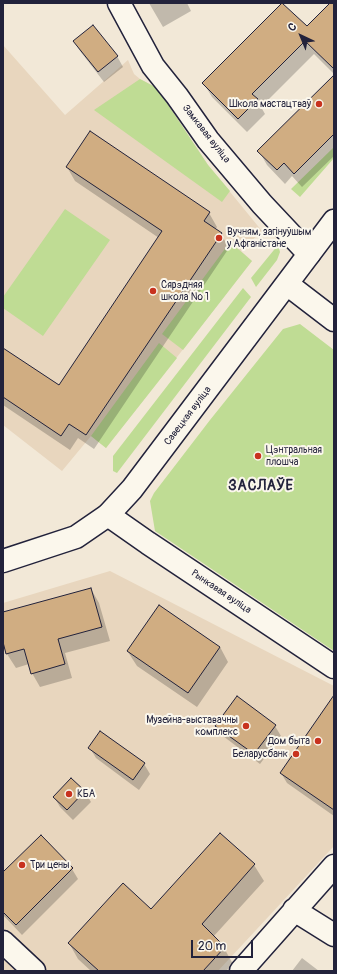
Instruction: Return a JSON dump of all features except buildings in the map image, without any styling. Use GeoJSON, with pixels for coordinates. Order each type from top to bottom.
{"type":"FeatureCollection","features":[{"type":"Feature","properties":{"kind":"street","name":"Замкавая вуліца"},"geometry":{"type":"LineString","coordinates":[[119,3],[153,66],[177,96],[208,140],[262,204],[309,254]]}},
{"type":"Feature","properties":{"kind":"street","name":"Савецкая вуліца"},"geometry":{"type":"LineString","coordinates":[[3,561],[76,537],[108,516],[132,489],[334,221]]}},
{"type":"Feature","properties":{"kind":"street"},"geometry":{"type":"LineString","coordinates":[[287,284],[334,320]]}},
{"type":"Feature","properties":{"kind":"street","name":"Рынкавая вуліца"},"geometry":{"type":"LineString","coordinates":[[108,516],[334,667]]}},
{"type":"Feature","properties":{"kind":"street"},"geometry":{"type":"LineString","coordinates":[[242,971],[334,866]]}},
{"type":"Feature","properties":{"kind":"street"},"geometry":{"type":"LineString","coordinates":[[294,910],[334,935]]}},
{"type":"Feature","properties":{"kind":"street"},"geometry":{"type":"LineString","coordinates":[[3,942],[34,971]]}},
{"type":"Feature","properties":{"kind":"shaded area"},"geometry":{"type":"Polygon","coordinates":[[[3,45],[65,115],[128,60],[134,74],[157,88],[208,165],[262,231],[241,251],[252,261],[106,448],[91,436],[62,471],[3,425],[3,45]]]}},
{"type":"Feature","properties":{"kind":"shaded area"},"geometry":{"type":"Polygon","coordinates":[[[110,571],[334,686],[334,846],[218,971],[3,971],[3,603],[110,571]]]}},
{"type":"Feature","properties":{"kind":"green space"},"geometry":{"type":"Polygon","coordinates":[[[140,79],[157,88],[208,165],[230,191],[222,202],[94,110],[140,79]]]}},
{"type":"Feature","properties":{"kind":"green space"},"geometry":{"type":"Polygon","coordinates":[[[334,147],[334,158],[300,197],[291,189],[334,147]]]}},
{"type":"Feature","properties":{"kind":"green space"},"geometry":{"type":"Polygon","coordinates":[[[65,209],[110,240],[43,336],[3,308],[3,297],[65,209]]]}},
{"type":"Feature","properties":{"kind":"green space"},"geometry":{"type":"Polygon","coordinates":[[[230,242],[252,261],[183,350],[162,334],[230,242]]]}},
{"type":"Feature","properties":{"kind":"green space"},"geometry":{"type":"Polygon","coordinates":[[[278,245],[280,252],[277,260],[256,287],[251,278],[278,245]]]}},
{"type":"Feature","properties":{"kind":"green space"},"geometry":{"type":"Polygon","coordinates":[[[243,288],[251,297],[117,473],[113,471],[113,456],[243,288]]]}},
{"type":"Feature","properties":{"kind":"green space","name":"Цэнтральная плошча"},"geometry":{"type":"Polygon","coordinates":[[[300,324],[334,350],[334,651],[155,531],[150,501],[154,493],[210,420],[283,329],[300,324]]]}},
{"type":"Feature","properties":{"kind":"green space"},"geometry":{"type":"Polygon","coordinates":[[[159,343],[177,358],[106,448],[91,436],[159,343]]]}},
{"type":"Feature","properties":{"kind":"place","name":"Школа мастацтваў"},"geometry":{"type":"Point","coordinates":[319,104]}},
{"type":"Feature","properties":{"kind":"place","name":"Вучням, загінуўшым у Афганістане"},"geometry":{"type":"Point","coordinates":[219,238]}},
{"type":"Feature","properties":{"kind":"place","name":"Сярэдняя школа № 1"},"geometry":{"type":"Point","coordinates":[153,291]}},
{"type":"Feature","properties":{"kind":"place","name":"Цэнтральная плошча"},"geometry":{"type":"Point","coordinates":[258,456]}},
{"type":"Feature","properties":{"kind":"place","name":"Музейна-выставачны комплекс"},"geometry":{"type":"Point","coordinates":[246,726]}},
{"type":"Feature","properties":{"kind":"place","name":"Дом быта"},"geometry":{"type":"Point","coordinates":[318,741]}},
{"type":"Feature","properties":{"kind":"place","name":"Беларусбанк"},"geometry":{"type":"Point","coordinates":[296,754]}},
{"type":"Feature","properties":{"kind":"place","name":"КБА"},"geometry":{"type":"Point","coordinates":[69,794]}},
{"type":"Feature","properties":{"kind":"place","name":"Три цены"},"geometry":{"type":"Point","coordinates":[22,865]}},
{"type":"Feature","properties":{"kind":"district","name":"ЗАСЛАЎЕ"},"geometry":{"type":"Point","coordinates":[261,486]}}]}
